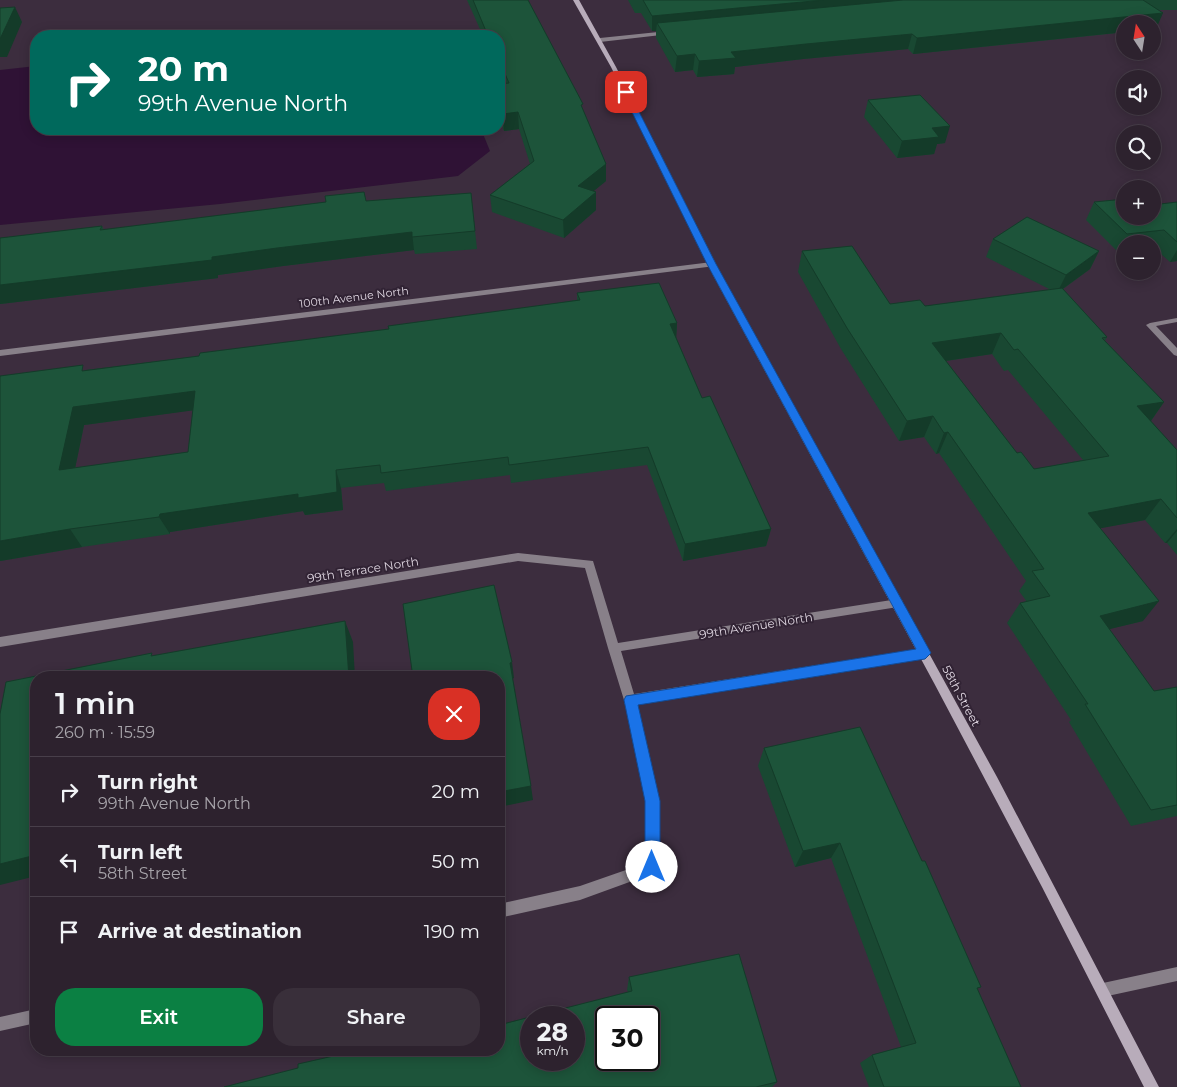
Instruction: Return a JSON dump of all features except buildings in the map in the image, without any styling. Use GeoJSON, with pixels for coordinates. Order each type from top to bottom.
{"type":"FeatureCollection","features":[{"type":"Feature","properties":{"kind":"street","name":"58th Street"},"geometry":{"type":"LineString","coordinates":[[576,0],[600,40],[712,264],[925,653],[1103,990],[1152,1087]]}},
{"type":"Feature","properties":{"kind":"street"},"geometry":{"type":"LineString","coordinates":[[600,40],[679,32]]}},
{"type":"Feature","properties":{"kind":"street","name":"100th Avenue North"},"geometry":{"type":"LineString","coordinates":[[0,353],[712,264]]}},
{"type":"Feature","properties":{"kind":"street"},"geometry":{"type":"LineString","coordinates":[[1177,320],[1150,325],[1177,353]]}},
{"type":"Feature","properties":{"kind":"street","name":"99th Terrace North"},"geometry":{"type":"LineString","coordinates":[[0,642],[518,557],[589,564],[630,700]]}},
{"type":"Feature","properties":{"kind":"street","name":"99th Avenue North"},"geometry":{"type":"LineString","coordinates":[[613,648],[898,603]]}},
{"type":"Feature","properties":{"kind":"street"},"geometry":{"type":"LineString","coordinates":[[505,910],[580,893],[652,867],[652,801],[630,700],[925,653]]}},
{"type":"Feature","properties":{"kind":"street"},"geometry":{"type":"LineString","coordinates":[[1103,990],[1177,974]]}},
{"type":"Feature","properties":{"kind":"street"},"geometry":{"type":"LineString","coordinates":[[0,1024],[30,1017]]}},
{"type":"Feature","properties":{"kind":"shaded area"},"geometry":{"type":"Polygon","coordinates":[[[30,67],[30,135],[483,135],[490,151],[458,176],[220,204],[0,225],[0,70],[30,67]]]}},
{"type":"Feature","properties":{"kind":"route"},"geometry":{"type":"LineString","coordinates":[[626,92],[712,264],[925,653],[630,700],[652,801],[652,867]]}}]}
